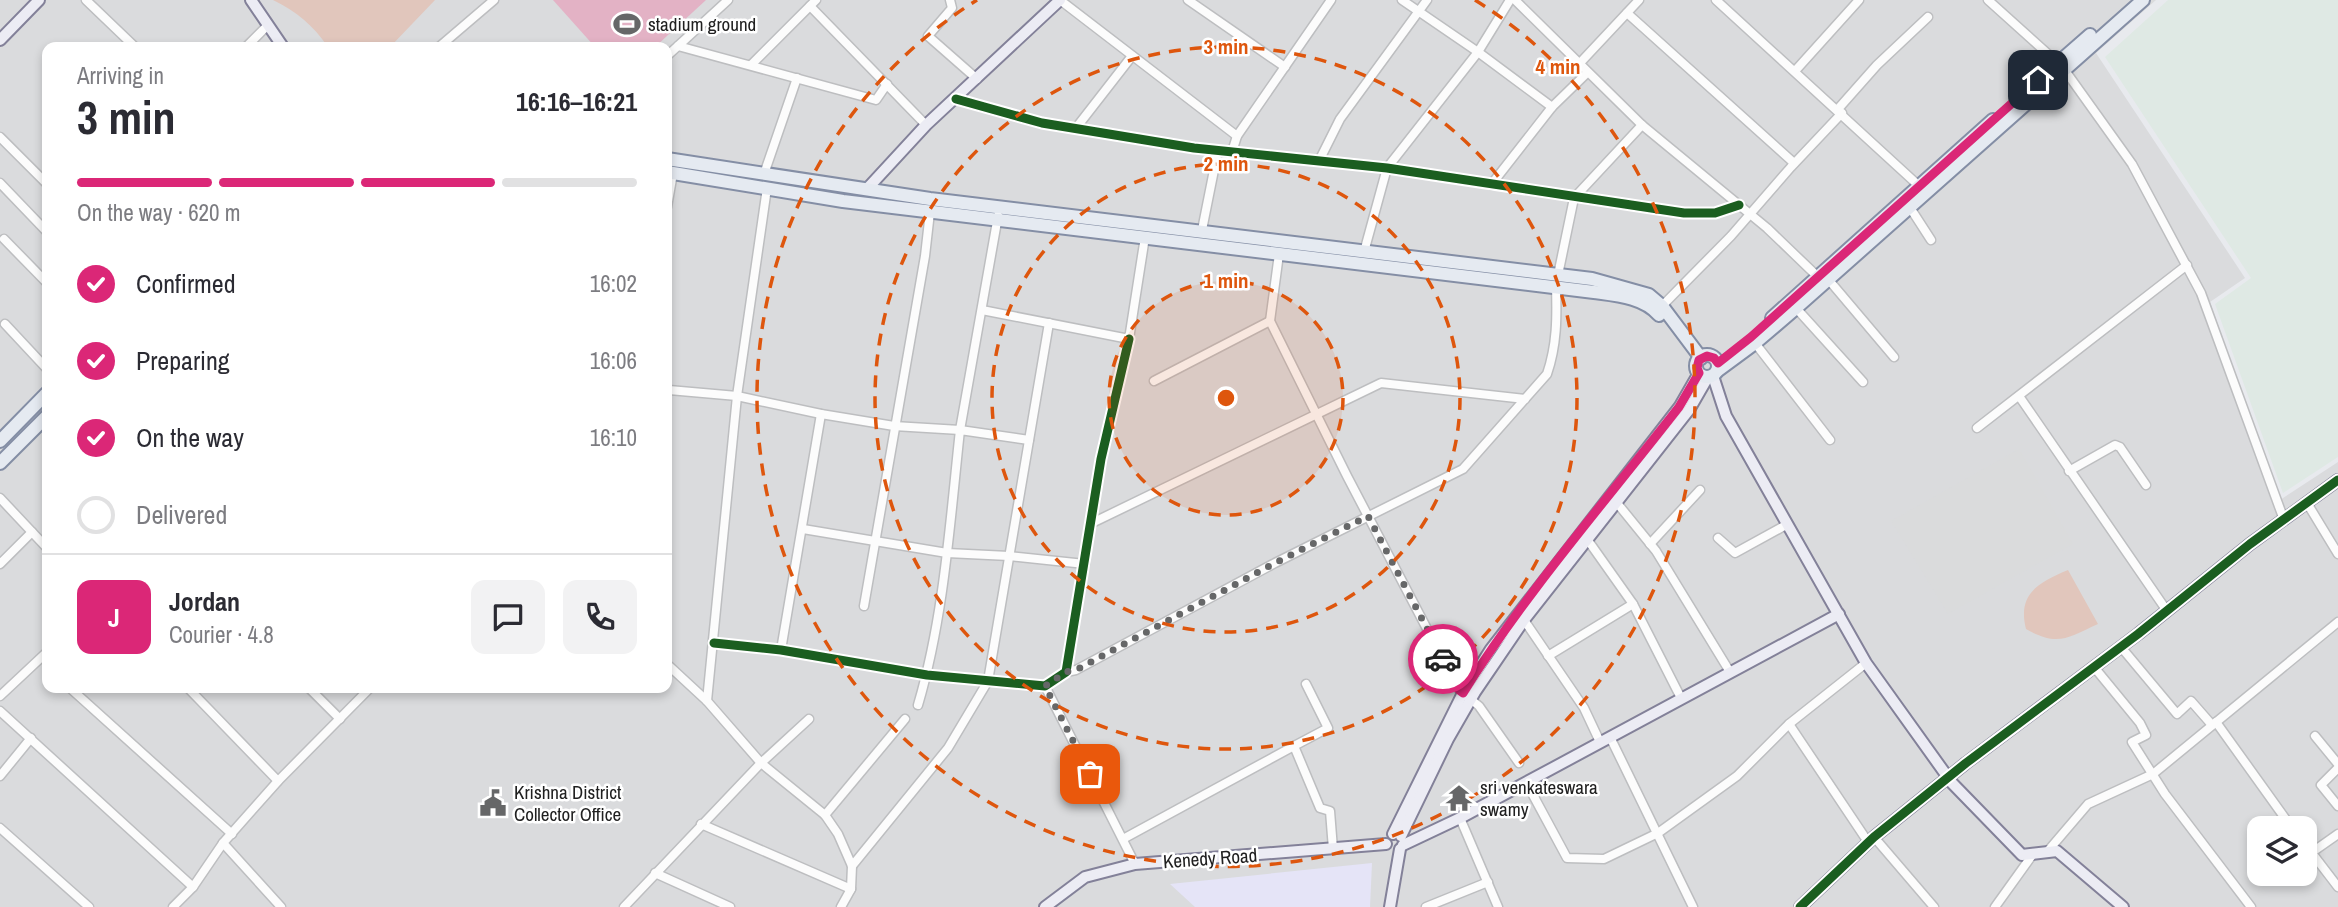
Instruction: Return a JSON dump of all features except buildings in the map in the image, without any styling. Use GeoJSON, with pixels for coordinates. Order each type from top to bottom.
{"type":"FeatureCollection","features":[{"type":"Feature","properties":{"kind":"main road"},"geometry":{"type":"LineString","coordinates":[[1708,368],[1751,337],[1909,206],[2131,0]]}},
{"type":"Feature","properties":{"kind":"main road"},"geometry":{"type":"LineString","coordinates":[[1708,368],[1755,343],[1796,308],[1823,277],[1919,185],[2143,0]]}},
{"type":"Feature","properties":{"kind":"main road"},"geometry":{"type":"LineString","coordinates":[[672,160],[862,203],[930,212],[1279,254],[1557,281],[1592,279],[1649,295],[1662,306],[1708,368]]}},
{"type":"Feature","properties":{"kind":"main road"},"geometry":{"type":"LineString","coordinates":[[672,173],[866,190],[1202,230],[1557,281],[1619,296],[1653,308],[1708,368]]}},
{"type":"Feature","properties":{"kind":"main road"},"geometry":{"type":"LineString","coordinates":[[0,441],[42,398]]}},
{"type":"Feature","properties":{"kind":"main road"},"geometry":{"type":"LineString","coordinates":[[0,463],[42,422]]}},
{"type":"Feature","properties":{"kind":"street"},"geometry":{"type":"LineString","coordinates":[[0,40],[39,0]]}},
{"type":"Feature","properties":{"kind":"street"},"geometry":{"type":"LineString","coordinates":[[86,0],[130,42]]}},
{"type":"Feature","properties":{"kind":"street"},"geometry":{"type":"LineString","coordinates":[[251,0],[280,42]]}},
{"type":"Feature","properties":{"kind":"street"},"geometry":{"type":"LineString","coordinates":[[445,42],[494,0]]}},
{"type":"Feature","properties":{"kind":"street"},"geometry":{"type":"LineString","coordinates":[[672,51],[728,0]]}},
{"type":"Feature","properties":{"kind":"street"},"geometry":{"type":"LineString","coordinates":[[950,0],[952,8],[928,36],[976,79]]}},
{"type":"Feature","properties":{"kind":"street"},"geometry":{"type":"LineString","coordinates":[[862,203],[866,190],[926,125],[1060,0],[1237,136]]}},
{"type":"Feature","properties":{"kind":"street"},"geometry":{"type":"LineString","coordinates":[[1188,0],[1285,67]]}},
{"type":"Feature","properties":{"kind":"street"},"geometry":{"type":"LineString","coordinates":[[1402,0],[1552,107]]}},
{"type":"Feature","properties":{"kind":"street"},"geometry":{"type":"LineString","coordinates":[[1319,161],[1340,119],[1427,0]]}},
{"type":"Feature","properties":{"kind":"street"},"geometry":{"type":"LineString","coordinates":[[1364,252],[1387,168],[1478,52],[1512,0],[1642,125],[1823,277],[1894,357]]}},
{"type":"Feature","properties":{"kind":"street"},"geometry":{"type":"LineString","coordinates":[[1579,64],[1639,0]]}},
{"type":"Feature","properties":{"kind":"street"},"geometry":{"type":"LineString","coordinates":[[1716,0],[1919,185],[1909,206],[1931,240]]}},
{"type":"Feature","properties":{"kind":"street"},"geometry":{"type":"LineString","coordinates":[[1795,71],[1859,0]]}},
{"type":"Feature","properties":{"kind":"street"},"geometry":{"type":"LineString","coordinates":[[1988,0],[2061,66],[2132,164],[2202,293],[2284,520]]}},
{"type":"Feature","properties":{"kind":"street"},"geometry":{"type":"LineString","coordinates":[[1232,152],[1237,136],[1328,1]]}},
{"type":"Feature","properties":{"kind":"street"},"geometry":{"type":"LineString","coordinates":[[751,65],[813,3],[926,125]]}},
{"type":"Feature","properties":{"kind":"street"},"geometry":{"type":"LineString","coordinates":[[1627,13],[1794,163]]}},
{"type":"Feature","properties":{"kind":"street"},"geometry":{"type":"LineString","coordinates":[[1662,306],[1751,215],[1877,65],[1928,17]]}},
{"type":"Feature","properties":{"kind":"street"},"geometry":{"type":"LineString","coordinates":[[251,42],[268,25]]}},
{"type":"Feature","properties":{"kind":"street"},"geometry":{"type":"LineString","coordinates":[[678,46],[876,100],[887,85]]}},
{"type":"Feature","properties":{"kind":"street"},"geometry":{"type":"LineString","coordinates":[[1076,128],[1132,56]]}},
{"type":"Feature","properties":{"kind":"street"},"geometry":{"type":"LineString","coordinates":[[1490,185],[1552,107],[1587,73]]}},
{"type":"Feature","properties":{"kind":"street"},"geometry":{"type":"LineString","coordinates":[[707,701],[737,396],[765,181],[797,78]]}},
{"type":"Feature","properties":{"kind":"street"},"geometry":{"type":"LineString","coordinates":[[956,99],[1042,122],[1232,152],[1387,168],[1574,198],[1696,214],[1715,213],[1739,205]]}},
{"type":"Feature","properties":{"kind":"street"},"geometry":{"type":"LineString","coordinates":[[714,643],[782,650],[927,675],[1045,686],[1066,672],[1076,670],[1275,563],[1463,469],[1547,374],[1554,354],[1557,281],[1574,198],[1642,125]]}},
{"type":"Feature","properties":{"kind":"street"},"geometry":{"type":"LineString","coordinates":[[0,137],[42,179]]}},
{"type":"Feature","properties":{"kind":"street"},"geometry":{"type":"LineString","coordinates":[[1202,230],[1218,150]]}},
{"type":"Feature","properties":{"kind":"street"},"geometry":{"type":"LineString","coordinates":[[0,183],[42,227]]}},
{"type":"Feature","properties":{"kind":"street"},"geometry":{"type":"LineString","coordinates":[[918,705],[927,675],[947,553],[960,430],[996,220],[1002,207]]}},
{"type":"Feature","properties":{"kind":"street"},"geometry":{"type":"LineString","coordinates":[[864,606],[925,256],[930,212]]}},
{"type":"Feature","properties":{"kind":"street"},"geometry":{"type":"LineString","coordinates":[[1066,672],[1101,459],[1129,339],[1145,237]]}},
{"type":"Feature","properties":{"kind":"street"},"geometry":{"type":"LineString","coordinates":[[5,239],[42,278]]}},
{"type":"Feature","properties":{"kind":"street"},"geometry":{"type":"LineString","coordinates":[[1279,254],[1270,321],[1459,690],[1479,706],[1518,763]]}},
{"type":"Feature","properties":{"kind":"street"},"geometry":{"type":"LineString","coordinates":[[1977,428],[2187,265]]}},
{"type":"Feature","properties":{"kind":"street"},"geometry":{"type":"LineString","coordinates":[[1796,308],[1863,382]]}},
{"type":"Feature","properties":{"kind":"street"},"geometry":{"type":"LineString","coordinates":[[982,310],[1129,339]]}},
{"type":"Feature","properties":{"kind":"street"},"geometry":{"type":"LineString","coordinates":[[1154,381],[1270,321]]}},
{"type":"Feature","properties":{"kind":"street"},"geometry":{"type":"LineString","coordinates":[[852,866],[948,748],[988,681],[1049,323]]}},
{"type":"Feature","properties":{"kind":"street"},"geometry":{"type":"LineString","coordinates":[[5,324],[42,364]]}},
{"type":"Feature","properties":{"kind":"street"},"geometry":{"type":"LineString","coordinates":[[1755,343],[1829,440]]}},
{"type":"Feature","properties":{"kind":"street"},"geometry":{"type":"LineString","coordinates":[[1467,696],[1689,411],[1708,368]]}},
{"type":"Feature","properties":{"kind":"street"},"geometry":{"type":"LineString","coordinates":[[1708,368],[1726,416],[1866,663],[1949,778],[2022,855],[2057,851],[2123,907]]}},
{"type":"Feature","properties":{"kind":"street"},"geometry":{"type":"LineString","coordinates":[[1390,907],[1399,841],[1490,649],[1708,368]]}},
{"type":"Feature","properties":{"kind":"street"},"geometry":{"type":"LineString","coordinates":[[1092,523],[1381,383],[1525,399]]}},
{"type":"Feature","properties":{"kind":"street"},"geometry":{"type":"LineString","coordinates":[[672,389],[737,396],[894,426],[960,430],[1029,440]]}},
{"type":"Feature","properties":{"kind":"street"},"geometry":{"type":"LineString","coordinates":[[2018,396],[2167,611]]}},
{"type":"Feature","properties":{"kind":"street"},"geometry":{"type":"LineString","coordinates":[[782,650],[821,414]]}},
{"type":"Feature","properties":{"kind":"street"},"geometry":{"type":"LineString","coordinates":[[2069,471],[2115,444],[2120,447],[2146,485]]}},
{"type":"Feature","properties":{"kind":"street"},"geometry":{"type":"LineString","coordinates":[[1800,907],[1871,840],[1949,778],[2338,480]]}},
{"type":"Feature","properties":{"kind":"street"},"geometry":{"type":"LineString","coordinates":[[1650,544],[1700,490]]}},
{"type":"Feature","properties":{"kind":"street"},"geometry":{"type":"LineString","coordinates":[[0,498],[42,543]]}},
{"type":"Feature","properties":{"kind":"street"},"geometry":{"type":"LineString","coordinates":[[1617,503],[1650,544],[1730,671]]}},
{"type":"Feature","properties":{"kind":"street"},"geometry":{"type":"LineString","coordinates":[[2307,503],[2338,554]]}},
{"type":"Feature","properties":{"kind":"street"},"geometry":{"type":"LineString","coordinates":[[1718,538],[1735,553],[1753,548],[1786,525]]}},
{"type":"Feature","properties":{"kind":"street"},"geometry":{"type":"LineString","coordinates":[[803,529],[947,553],[1009,555],[1085,564]]}},
{"type":"Feature","properties":{"kind":"street"},"geometry":{"type":"LineString","coordinates":[[0,564],[32,532]]}},
{"type":"Feature","properties":{"kind":"street"},"geometry":{"type":"LineString","coordinates":[[1587,539],[1633,604],[1681,698]]}},
{"type":"Feature","properties":{"kind":"street"},"geometry":{"type":"LineString","coordinates":[[1548,656],[1633,604]]}},
{"type":"Feature","properties":{"kind":"street"},"geometry":{"type":"LineString","coordinates":[[1399,841],[1460,818],[1839,614]]}},
{"type":"Feature","properties":{"kind":"street"},"geometry":{"type":"LineString","coordinates":[[1524,620],[1605,739],[1658,833],[1693,907]]}},
{"type":"Feature","properties":{"kind":"street"},"geometry":{"type":"LineString","coordinates":[[2047,852],[2088,804],[2153,774],[2338,622]]}},
{"type":"Feature","properties":{"kind":"street"},"geometry":{"type":"LineString","coordinates":[[2121,647],[2177,714],[2191,701],[2214,723],[2283,816]]}},
{"type":"Feature","properties":{"kind":"street"},"geometry":{"type":"LineString","coordinates":[[0,696],[42,658]]}},
{"type":"Feature","properties":{"kind":"street"},"geometry":{"type":"LineString","coordinates":[[1526,782],[1567,858],[1604,859],[1658,833],[1737,776],[1789,724],[1866,663]]}},
{"type":"Feature","properties":{"kind":"street"},"geometry":{"type":"LineString","coordinates":[[2094,667],[2140,723],[2146,735],[2132,742],[2165,794],[2250,907]]}},
{"type":"Feature","properties":{"kind":"street"},"geometry":{"type":"LineString","coordinates":[[672,669],[707,701],[761,763],[825,816],[838,834],[852,866],[850,888],[841,907]]}},
{"type":"Feature","properties":{"kind":"street"},"geometry":{"type":"LineString","coordinates":[[1123,839],[1328,728],[1306,684]]}},
{"type":"Feature","properties":{"kind":"street"},"geometry":{"type":"LineString","coordinates":[[1045,686],[1135,864]]}},
{"type":"Feature","properties":{"kind":"street"},"geometry":{"type":"LineString","coordinates":[[76,693],[232,834]]}},
{"type":"Feature","properties":{"kind":"street"},"geometry":{"type":"LineString","coordinates":[[193,693],[278,781]]}},
{"type":"Feature","properties":{"kind":"street"},"geometry":{"type":"LineString","coordinates":[[314,693],[340,719]]}},
{"type":"Feature","properties":{"kind":"street"},"geometry":{"type":"LineString","coordinates":[[173,907],[193,887],[223,843],[278,781],[365,693]]}},
{"type":"Feature","properties":{"kind":"street"},"geometry":{"type":"LineString","coordinates":[[0,711],[193,887]]}},
{"type":"Feature","properties":{"kind":"street"},"geometry":{"type":"LineString","coordinates":[[624,907],[761,763],[809,719]]}},
{"type":"Feature","properties":{"kind":"street"},"geometry":{"type":"LineString","coordinates":[[825,816],[905,719]]}},
{"type":"Feature","properties":{"kind":"street"},"geometry":{"type":"LineString","coordinates":[[1789,724],[1871,840],[1934,907]]}},
{"type":"Feature","properties":{"kind":"street"},"geometry":{"type":"LineString","coordinates":[[2315,736],[2338,766],[2321,785],[2338,806]]}},
{"type":"Feature","properties":{"kind":"street"},"geometry":{"type":"LineString","coordinates":[[0,776],[31,738]]}},
{"type":"Feature","properties":{"kind":"street"},"geometry":{"type":"LineString","coordinates":[[1294,746],[1320,808],[1329,811],[1333,849]]}},
{"type":"Feature","properties":{"kind":"street"},"geometry":{"type":"LineString","coordinates":[[1460,818],[1498,907]]}},
{"type":"Feature","properties":{"kind":"street"},"geometry":{"type":"LineString","coordinates":[[701,824],[850,888]]}},
{"type":"Feature","properties":{"kind":"street"},"geometry":{"type":"LineString","coordinates":[[0,828],[89,907]]}},
{"type":"Feature","properties":{"kind":"street"},"geometry":{"type":"LineString","coordinates":[[2317,849],[2338,834]]}},
{"type":"Feature","properties":{"kind":"street","name":"Kenedy Road"},"geometry":{"type":"LineString","coordinates":[[1045,907],[1085,877],[1135,864],[1386,844],[1390,850],[1399,841]]}},
{"type":"Feature","properties":{"kind":"street"},"geometry":{"type":"LineString","coordinates":[[223,843],[281,907]]}},
{"type":"Feature","properties":{"kind":"street"},"geometry":{"type":"LineString","coordinates":[[1995,907],[2033,854]]}},
{"type":"Feature","properties":{"kind":"street"},"geometry":{"type":"LineString","coordinates":[[2317,861],[2338,887]]}},
{"type":"Feature","properties":{"kind":"street"},"geometry":{"type":"LineString","coordinates":[[655,873],[730,907]]}},
{"type":"Feature","properties":{"kind":"street"},"geometry":{"type":"LineString","coordinates":[[1426,907],[1488,882]]}},
{"type":"Feature","properties":{"kind":"shaded area"},"geometry":{"type":"Polygon","coordinates":[[[0,0],[2156,0],[2096,53],[2245,278],[2210,302],[2280,500],[2338,462],[2338,907],[0,907],[0,0]]]}},
{"type":"Feature","properties":{"kind":"shaded area"},"geometry":{"type":"Polygon","coordinates":[[[273,0],[435,0],[395,42],[324,42],[290,9],[273,0]]]}},
{"type":"Feature","properties":{"kind":"shaded area","name":"stadium ground"},"geometry":{"type":"Polygon","coordinates":[[[553,0],[706,0],[660,42],[591,42],[553,0]]]}},
{"type":"Feature","properties":{"kind":"shaded area"},"geometry":{"type":"Polygon","coordinates":[[[2168,0],[2338,0],[2338,457],[2283,493],[2215,304],[2251,278],[2105,57],[2168,0]]]}},
{"type":"Feature","properties":{"kind":"shaded area"},"geometry":{"type":"Polygon","coordinates":[[[2019,449],[2073,544],[1948,614],[1891,521],[2019,449]]]}},
{"type":"Feature","properties":{"kind":"shaded area"},"geometry":{"type":"Polygon","coordinates":[[[2068,570],[2098,624],[2055,639],[2026,629],[2024,617],[2028,598],[2048,579],[2068,570]]]}},
{"type":"Feature","properties":{"kind":"shaded area"},"geometry":{"type":"Polygon","coordinates":[[[1372,863],[1370,907],[1195,907],[1170,884],[1372,863]]]}},
{"type":"Feature","properties":{"kind":"cycle path"},"geometry":{"type":"LineString","coordinates":[[956,99],[1042,123],[1194,148],[1387,168],[1684,213],[1715,213],[1739,205]]}},
{"type":"Feature","properties":{"kind":"cycle path"},"geometry":{"type":"LineString","coordinates":[[714,643],[781,650],[927,675],[1045,686],[1066,672],[1101,459],[1129,339]]}},
{"type":"Feature","properties":{"kind":"cycle path"},"geometry":{"type":"LineString","coordinates":[[1800,907],[1874,837],[1966,763],[2138,634],[2250,544],[2338,480]]}},
{"type":"Feature","properties":{"kind":"way so far"},"geometry":{"type":"LineString","coordinates":[[1090,774],[1045,686],[1066,672],[1076,670],[1368,516],[1443,659]]}},
{"type":"Feature","properties":{"kind":"place","name":"stadium ground"},"geometry":{"type":"Point","coordinates":[627,24]}},
{"type":"Feature","properties":{"kind":"place","name":"sri venkateswara swamy"},"geometry":{"type":"Point","coordinates":[1459,798]}},
{"type":"Feature","properties":{"kind":"place","name":"Krishna District Collector Office"},"geometry":{"type":"Point","coordinates":[493,803]}},
{"type":"Feature","properties":{"kind":"route"},"geometry":{"type":"LineString","coordinates":[[1443,659],[1463,693],[1490,649],[1679,407],[1699,373],[1699,360],[1704,356],[1711,356],[1718,363],[1751,337],[2038,80]]}}]}
